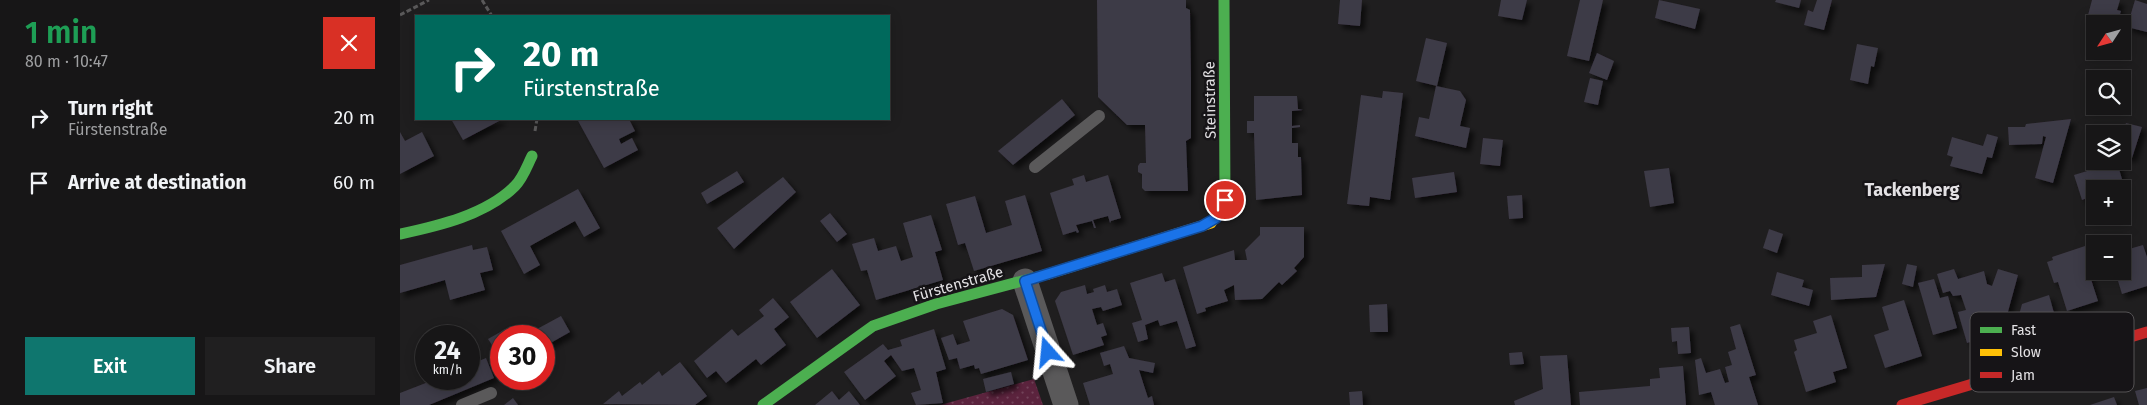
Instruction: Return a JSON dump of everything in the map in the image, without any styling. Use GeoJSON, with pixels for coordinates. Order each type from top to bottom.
{"type":"FeatureCollection","features":[{"type":"Feature","properties":{"kind":"street","name":"Steinstraße"},"geometry":{"type":"LineString","coordinates":[[1224,0],[1225,200]]}},
{"type":"Feature","properties":{"kind":"street"},"geometry":{"type":"LineString","coordinates":[[400,234],[455,218],[500,197],[516,186],[532,156]]}},
{"type":"Feature","properties":{"kind":"street","name":"Fürstenstraße"},"geometry":{"type":"LineString","coordinates":[[764,405],[874,326],[936,304],[1025,281],[1202,226],[1216,218],[1225,200]]}},
{"type":"Feature","properties":{"kind":"street"},"geometry":{"type":"LineString","coordinates":[[1025,281],[1066,405]]}},
{"type":"Feature","properties":{"kind":"street"},"geometry":{"type":"LineString","coordinates":[[2134,336],[2147,332]]}},
{"type":"Feature","properties":{"kind":"street"},"geometry":{"type":"LineString","coordinates":[[1902,405],[1970,385]]}},
{"type":"Feature","properties":{"kind":"lane"},"geometry":{"type":"LineString","coordinates":[[1035,168],[1099,116]]}},
{"type":"Feature","properties":{"kind":"lane"},"geometry":{"type":"LineString","coordinates":[[462,405],[491,393]]}},
{"type":"Feature","properties":{"kind":"path"},"geometry":{"type":"LineString","coordinates":[[400,16],[429,0]]}},
{"type":"Feature","properties":{"kind":"path"},"geometry":{"type":"LineString","coordinates":[[482,0],[491,15]]}},
{"type":"Feature","properties":{"kind":"shaded area"},"geometry":{"type":"Polygon","coordinates":[[[1034,379],[1043,405],[940,405],[1034,379]]]}},
{"type":"Feature","properties":{"kind":"building"},"geometry":{"type":"Polygon","coordinates":[[[1097,0],[1186,0],[1186,8],[1190,10],[1191,78],[1191,138],[1186,141],[1188,191],[1145,191],[1142,188],[1142,174],[1138,172],[1138,166],[1140,163],[1146,163],[1145,125],[1127,125],[1098,97],[1097,0]]]}},
{"type":"Feature","properties":{"kind":"building"},"geometry":{"type":"Polygon","coordinates":[[[1340,0],[1362,0],[1360,26],[1338,24],[1340,0]]]}},
{"type":"Feature","properties":{"kind":"building"},"geometry":{"type":"Polygon","coordinates":[[[1501,0],[1527,0],[1522,20],[1498,16],[1501,0]]]}},
{"type":"Feature","properties":{"kind":"building"},"geometry":{"type":"Polygon","coordinates":[[[1580,0],[1603,0],[1589,61],[1567,56],[1580,0]]]}},
{"type":"Feature","properties":{"kind":"building"},"geometry":{"type":"Polygon","coordinates":[[[1659,0],[1700,9],[1695,29],[1655,18],[1659,0]]]}},
{"type":"Feature","properties":{"kind":"building"},"geometry":{"type":"Polygon","coordinates":[[[1776,0],[1801,0],[1799,8],[1775,2],[1776,0]]]}},
{"type":"Feature","properties":{"kind":"building"},"geometry":{"type":"Polygon","coordinates":[[[1817,0],[1832,0],[1824,30],[1804,25],[1808,10],[1813,12],[1817,0]]]}},
{"type":"Feature","properties":{"kind":"building"},"geometry":{"type":"Polygon","coordinates":[[[2092,0],[2120,0],[2117,10],[2121,11],[2120,15],[2088,15],[2092,0]]]}},
{"type":"Feature","properties":{"kind":"building"},"geometry":{"type":"Polygon","coordinates":[[[2135,0],[2147,4],[2147,32],[2131,28],[2131,15],[2135,0]]]}},
{"type":"Feature","properties":{"kind":"building"},"geometry":{"type":"Polygon","coordinates":[[[1426,38],[1447,43],[1437,86],[1416,81],[1426,38]]]}},
{"type":"Feature","properties":{"kind":"building"},"geometry":{"type":"Polygon","coordinates":[[[1857,44],[1878,48],[1874,67],[1871,66],[1868,84],[1850,80],[1857,44]]]}},
{"type":"Feature","properties":{"kind":"building"},"geometry":{"type":"Polygon","coordinates":[[[1597,53],[1614,61],[1607,80],[1589,73],[1597,53]]]}},
{"type":"Feature","properties":{"kind":"building"},"geometry":{"type":"Polygon","coordinates":[[[1590,78],[1603,81],[1598,105],[1584,102],[1590,78]]]}},
{"type":"Feature","properties":{"kind":"building"},"geometry":{"type":"Polygon","coordinates":[[[1436,86],[1460,91],[1466,100],[1460,126],[1470,128],[1466,148],[1415,136],[1419,117],[1429,119],[1436,86]]]}},
{"type":"Feature","properties":{"kind":"building"},"geometry":{"type":"Polygon","coordinates":[[[1383,91],[1403,93],[1390,200],[1370,197],[1369,206],[1347,204],[1361,95],[1382,98],[1383,91]]]}},
{"type":"Feature","properties":{"kind":"building"},"geometry":{"type":"Polygon","coordinates":[[[1254,96],[1297,96],[1298,109],[1303,110],[1292,111],[1292,126],[1300,125],[1300,127],[1292,128],[1292,143],[1298,143],[1298,157],[1301,157],[1302,195],[1256,200],[1254,133],[1247,133],[1247,121],[1254,121],[1254,96]]]}},
{"type":"Feature","properties":{"kind":"building"},"geometry":{"type":"Polygon","coordinates":[[[1062,99],[1075,115],[1013,165],[998,151],[1062,99]]]}},
{"type":"Feature","properties":{"kind":"building"},"geometry":{"type":"Polygon","coordinates":[[[2071,119],[2053,183],[2035,178],[2046,137],[2043,136],[2042,144],[2009,145],[2008,127],[2025,127],[2026,124],[2071,119]]]}},
{"type":"Feature","properties":{"kind":"building"},"geometry":{"type":"Polygon","coordinates":[[[452,120],[501,120],[463,140],[452,120]]]}},
{"type":"Feature","properties":{"kind":"building"},"geometry":{"type":"Polygon","coordinates":[[[578,120],[630,120],[635,131],[619,139],[621,144],[632,138],[638,150],[604,168],[578,120]]]}},
{"type":"Feature","properties":{"kind":"building"},"geometry":{"type":"Polygon","coordinates":[[[2126,123],[2142,127],[2132,158],[2131,125],[2125,125],[2126,123]]]}},
{"type":"Feature","properties":{"kind":"building"},"geometry":{"type":"Polygon","coordinates":[[[400,132],[405,141],[422,132],[434,156],[400,174],[400,132]]]}},
{"type":"Feature","properties":{"kind":"building"},"geometry":{"type":"Polygon","coordinates":[[[1987,134],[1998,137],[1992,158],[1987,157],[1982,174],[1950,166],[1953,157],[1947,155],[1952,137],[1983,146],[1987,134]]]}},
{"type":"Feature","properties":{"kind":"building"},"geometry":{"type":"Polygon","coordinates":[[[1483,138],[1503,140],[1500,166],[1480,164],[1483,138]]]}},
{"type":"Feature","properties":{"kind":"building"},"geometry":{"type":"Polygon","coordinates":[[[1669,168],[1674,203],[1650,207],[1644,171],[1669,168]]]}},
{"type":"Feature","properties":{"kind":"building"},"geometry":{"type":"Polygon","coordinates":[[[2091,170],[2119,170],[2122,180],[2086,180],[2086,198],[2082,200],[2074,175],[2091,170]]]}},
{"type":"Feature","properties":{"kind":"building"},"geometry":{"type":"Polygon","coordinates":[[[737,171],[744,182],[707,204],[701,193],[737,171]]]}},
{"type":"Feature","properties":{"kind":"building"},"geometry":{"type":"Polygon","coordinates":[[[1454,172],[1457,192],[1415,198],[1412,178],[1454,172]]]}},
{"type":"Feature","properties":{"kind":"building"},"geometry":{"type":"Polygon","coordinates":[[[1084,175],[1086,182],[1108,175],[1121,218],[1110,223],[1108,216],[1093,220],[1096,228],[1094,228],[1092,221],[1076,225],[1079,232],[1077,233],[1076,231],[1063,235],[1050,193],[1074,185],[1072,179],[1084,175]]]}},
{"type":"Feature","properties":{"kind":"building"},"geometry":{"type":"Polygon","coordinates":[[[783,177],[796,192],[734,249],[717,228],[783,177]]]}},
{"type":"Feature","properties":{"kind":"building"},"geometry":{"type":"Polygon","coordinates":[[[578,189],[600,228],[584,237],[575,221],[530,246],[540,265],[524,274],[501,231],[578,189]]]}},
{"type":"Feature","properties":{"kind":"building"},"geometry":{"type":"Polygon","coordinates":[[[1025,195],[1042,251],[974,271],[965,243],[958,245],[946,204],[975,196],[986,233],[1012,225],[1005,201],[1025,195]]]}},
{"type":"Feature","properties":{"kind":"building"},"geometry":{"type":"Polygon","coordinates":[[[1522,195],[1523,218],[1509,219],[1507,196],[1522,195]]]}},
{"type":"Feature","properties":{"kind":"building"},"geometry":{"type":"Polygon","coordinates":[[[830,213],[847,234],[837,242],[820,221],[830,213]]]}},
{"type":"Feature","properties":{"kind":"building"},"geometry":{"type":"Polygon","coordinates":[[[931,215],[942,250],[935,252],[943,280],[876,300],[867,270],[861,271],[852,244],[874,238],[878,251],[896,246],[901,261],[913,257],[903,223],[931,215]]]}},
{"type":"Feature","properties":{"kind":"building"},"geometry":{"type":"Polygon","coordinates":[[[1260,227],[1304,227],[1304,257],[1294,268],[1297,271],[1282,285],[1279,282],[1262,299],[1235,300],[1234,285],[1224,290],[1228,301],[1205,308],[1206,311],[1197,314],[1183,267],[1234,250],[1235,260],[1247,260],[1245,250],[1260,235],[1260,227]]]}},
{"type":"Feature","properties":{"kind":"building"},"geometry":{"type":"Polygon","coordinates":[[[1769,229],[1783,234],[1777,253],[1763,248],[1769,229]]]}},
{"type":"Feature","properties":{"kind":"building"},"geometry":{"type":"Polygon","coordinates":[[[472,245],[473,250],[487,247],[493,270],[480,273],[485,290],[450,300],[445,280],[400,293],[400,265],[472,245]]]}},
{"type":"Feature","properties":{"kind":"building"},"geometry":{"type":"Polygon","coordinates":[[[2143,245],[2147,257],[2147,286],[2122,294],[2118,280],[2131,280],[2131,248],[2143,245]]]}},
{"type":"Feature","properties":{"kind":"building"},"geometry":{"type":"Polygon","coordinates":[[[2085,246],[2086,280],[2091,280],[2098,301],[2067,311],[2058,282],[2054,283],[2047,262],[2053,260],[2052,257],[2085,246]]]}},
{"type":"Feature","properties":{"kind":"building"},"geometry":{"type":"Polygon","coordinates":[[[1885,264],[1876,297],[1831,300],[1830,278],[1862,277],[1862,265],[1885,264]]]}},
{"type":"Feature","properties":{"kind":"building"},"geometry":{"type":"Polygon","coordinates":[[[1907,264],[1917,266],[1913,287],[1902,284],[1907,264]]]}},
{"type":"Feature","properties":{"kind":"building"},"geometry":{"type":"Polygon","coordinates":[[[832,269],[860,305],[817,338],[790,302],[832,269]]]}},
{"type":"Feature","properties":{"kind":"building"},"geometry":{"type":"Polygon","coordinates":[[[1954,269],[1958,279],[1984,271],[1987,284],[1992,286],[1998,269],[2018,275],[2008,312],[1970,312],[1970,342],[1967,343],[1958,312],[1966,310],[1961,295],[1953,296],[1950,291],[1943,293],[1937,274],[1954,269]]]}},
{"type":"Feature","properties":{"kind":"building"},"geometry":{"type":"Polygon","coordinates":[[[1777,272],[1804,280],[1802,287],[1813,290],[1809,306],[1771,295],[1777,272]]]}},
{"type":"Feature","properties":{"kind":"building"},"geometry":{"type":"Polygon","coordinates":[[[1162,273],[1165,282],[1175,279],[1196,346],[1186,349],[1177,321],[1160,326],[1158,320],[1145,325],[1148,339],[1138,342],[1132,323],[1142,320],[1130,283],[1162,273]]]}},
{"type":"Feature","properties":{"kind":"building"},"geometry":{"type":"Polygon","coordinates":[[[1934,279],[1940,298],[1948,296],[1957,328],[1933,335],[1918,283],[1934,279]]]}},
{"type":"Feature","properties":{"kind":"building"},"geometry":{"type":"Polygon","coordinates":[[[1085,285],[1087,294],[1094,292],[1093,289],[1105,285],[1107,292],[1117,289],[1122,305],[1103,311],[1101,307],[1092,309],[1097,325],[1103,323],[1107,335],[1101,337],[1104,345],[1073,355],[1055,301],[1061,292],[1085,285]]]}},
{"type":"Feature","properties":{"kind":"building"},"geometry":{"type":"Polygon","coordinates":[[[2049,295],[2054,312],[2020,312],[2022,304],[2049,295]]]}},
{"type":"Feature","properties":{"kind":"building"},"geometry":{"type":"Polygon","coordinates":[[[773,298],[789,317],[774,329],[786,345],[761,365],[756,359],[726,383],[716,371],[707,378],[694,361],[732,329],[738,336],[764,316],[759,310],[773,298]]]}},
{"type":"Feature","properties":{"kind":"building"},"geometry":{"type":"Polygon","coordinates":[[[1904,300],[1922,356],[1885,368],[1874,335],[1889,330],[1882,307],[1904,300]]]}},
{"type":"Feature","properties":{"kind":"building"},"geometry":{"type":"Polygon","coordinates":[[[1387,304],[1388,332],[1370,332],[1369,305],[1387,304]]]}},
{"type":"Feature","properties":{"kind":"building"},"geometry":{"type":"Polygon","coordinates":[[[1002,309],[1013,315],[1028,360],[981,374],[979,368],[975,369],[974,365],[960,369],[957,358],[949,360],[941,338],[953,334],[957,345],[970,341],[963,321],[1002,309]]]}},
{"type":"Feature","properties":{"kind":"building"},"geometry":{"type":"Polygon","coordinates":[[[1831,315],[1847,368],[1833,372],[1836,382],[1806,392],[1794,352],[1797,350],[1794,340],[1817,333],[1813,321],[1831,315]]]}},
{"type":"Feature","properties":{"kind":"building"},"geometry":{"type":"Polygon","coordinates":[[[561,316],[570,332],[555,340],[555,325],[544,325],[561,316]]]}},
{"type":"Feature","properties":{"kind":"building"},"geometry":{"type":"Polygon","coordinates":[[[1740,324],[1756,375],[1749,377],[1758,405],[1715,405],[1711,392],[1699,395],[1695,360],[1701,358],[1706,373],[1720,369],[1725,383],[1729,382],[1725,367],[1732,365],[1728,352],[1736,349],[1730,327],[1740,324]]]}},
{"type":"Feature","properties":{"kind":"building"},"geometry":{"type":"Polygon","coordinates":[[[1689,327],[1691,353],[1678,354],[1677,341],[1672,342],[1671,328],[1689,327]]]}},
{"type":"Feature","properties":{"kind":"building"},"geometry":{"type":"Polygon","coordinates":[[[934,329],[946,369],[936,372],[943,403],[916,405],[911,393],[921,390],[914,368],[902,371],[891,355],[884,361],[896,376],[865,400],[844,372],[883,344],[888,350],[902,346],[900,340],[934,329]]]}},
{"type":"Feature","properties":{"kind":"building"},"geometry":{"type":"Polygon","coordinates":[[[1124,346],[1129,358],[1155,363],[1153,373],[1139,370],[1148,398],[1152,396],[1154,405],[1090,405],[1083,383],[1113,374],[1110,364],[1104,366],[1100,353],[1124,346]]]}},
{"type":"Feature","properties":{"kind":"building"},"geometry":{"type":"Polygon","coordinates":[[[1522,352],[1524,364],[1510,365],[1509,353],[1522,352]]]}},
{"type":"Feature","properties":{"kind":"building"},"geometry":{"type":"Polygon","coordinates":[[[1567,355],[1571,405],[1515,405],[1514,401],[1543,389],[1540,356],[1567,355]]]}},
{"type":"Feature","properties":{"kind":"building"},"geometry":{"type":"Polygon","coordinates":[[[486,358],[490,368],[490,380],[480,384],[480,360],[486,358]]]}},
{"type":"Feature","properties":{"kind":"building"},"geometry":{"type":"Polygon","coordinates":[[[680,362],[707,396],[695,405],[603,404],[619,391],[622,396],[640,382],[642,385],[659,371],[662,376],[680,362]]]}},
{"type":"Feature","properties":{"kind":"building"},"geometry":{"type":"Polygon","coordinates":[[[1683,366],[1686,405],[1580,405],[1579,392],[1650,386],[1650,379],[1660,378],[1659,368],[1683,366]]]}},
{"type":"Feature","properties":{"kind":"building"},"geometry":{"type":"Polygon","coordinates":[[[1011,372],[1014,384],[986,392],[983,379],[1011,372]]]}},
{"type":"Feature","properties":{"kind":"building"},"geometry":{"type":"Polygon","coordinates":[[[415,387],[415,390],[465,390],[429,405],[400,405],[400,393],[415,387]]]}},
{"type":"Feature","properties":{"kind":"building"},"geometry":{"type":"Polygon","coordinates":[[[2147,388],[2147,405],[2139,405],[2135,391],[2147,388]]]}},
{"type":"Feature","properties":{"kind":"building"},"geometry":{"type":"Polygon","coordinates":[[[832,391],[839,400],[849,391],[860,405],[815,405],[832,391]]]}},
{"type":"Feature","properties":{"kind":"building"},"geometry":{"type":"Polygon","coordinates":[[[1362,391],[1363,405],[1350,405],[1349,392],[1362,391]]]}},
{"type":"Feature","properties":{"kind":"building"},"geometry":{"type":"Polygon","coordinates":[[[2114,397],[2117,405],[2090,405],[2114,397]]]}},
{"type":"Feature","properties":{"kind":"building"},"geometry":{"type":"Polygon","coordinates":[[[513,398],[518,405],[504,405],[513,398]]]}},
{"type":"Feature","properties":{"kind":"traffic: fast"},"geometry":{"type":"LineString","coordinates":[[1222,206],[1225,200],[1224,0]]}},
{"type":"Feature","properties":{"kind":"traffic: fast"},"geometry":{"type":"LineString","coordinates":[[400,234],[461,218],[490,205],[518,183],[532,156]]}},
{"type":"Feature","properties":{"kind":"traffic: fast"},"geometry":{"type":"LineString","coordinates":[[763,405],[873,326],[936,304],[1048,274]]}},
{"type":"Feature","properties":{"kind":"traffic: slow"},"geometry":{"type":"LineString","coordinates":[[1048,274],[1211,223],[1222,206]]}},
{"type":"Feature","properties":{"kind":"traffic: jam"},"geometry":{"type":"LineString","coordinates":[[2134,336],[2147,332]]}},
{"type":"Feature","properties":{"kind":"traffic: jam"},"geometry":{"type":"LineString","coordinates":[[1902,405],[1970,385]]}},
{"type":"Feature","properties":{"kind":"district","name":"Tackenberg"},"geometry":{"type":"Point","coordinates":[1912,190]}},
{"type":"Feature","properties":{"kind":"route"},"geometry":{"type":"LineString","coordinates":[[1048,352],[1025,281],[1211,223],[1220,213],[1225,200]]}}]}
